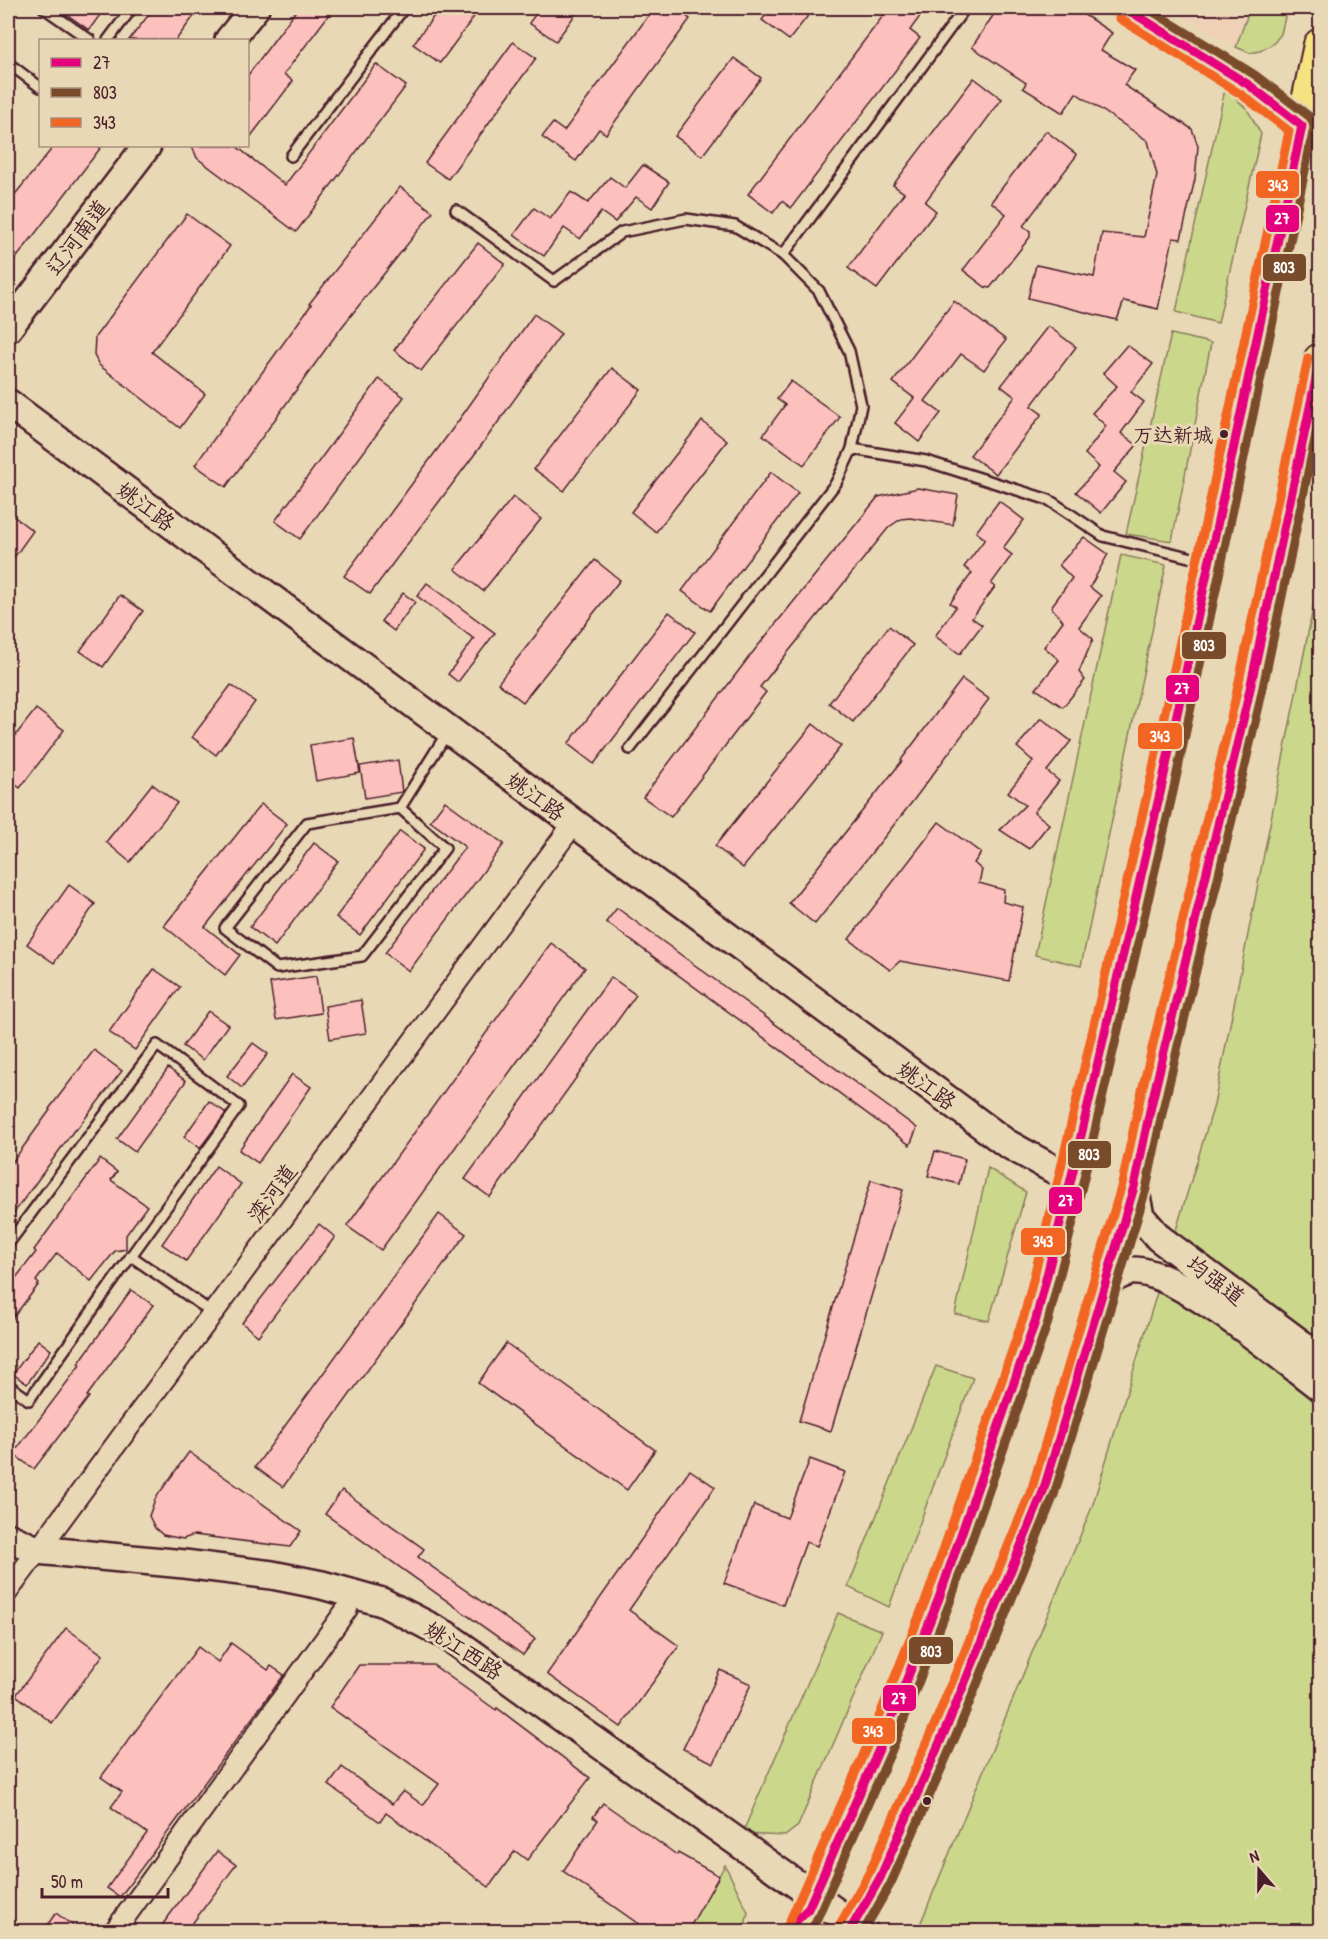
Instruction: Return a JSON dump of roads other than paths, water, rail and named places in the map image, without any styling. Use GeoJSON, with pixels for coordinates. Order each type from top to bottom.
{"type":"FeatureCollection","features":[{"type":"Feature","properties":{"kind":"main road"},"geometry":{"type":"LineString","coordinates":[[807,1912],[880,1747],[939,1598],[1036,1319],[1071,1179],[1312,121],[1320,45]]}},
{"type":"Feature","properties":{"kind":"main road"},"geometry":{"type":"LineString","coordinates":[[851,1930],[880,1878],[947,1726],[1043,1492],[1106,1282],[1134,1187],[1151,1106],[1247,703],[1320,360]]}},
{"type":"Feature","properties":{"kind":"street"},"geometry":{"type":"LineString","coordinates":[[230,39],[255,8]]}},
{"type":"Feature","properties":{"kind":"street"},"geometry":{"type":"LineString","coordinates":[[1125,8],[1312,121]]}},
{"type":"Feature","properties":{"kind":"street"},"geometry":{"type":"LineString","coordinates":[[1152,8],[1264,74],[1312,121]]}},
{"type":"Feature","properties":{"kind":"street","name":"辽河南道"},"geometry":{"type":"LineString","coordinates":[[8,328],[146,147]]}},
{"type":"Feature","properties":{"kind":"street","name":"姚江路"},"geometry":{"type":"LineString","coordinates":[[8,404],[1006,1143],[1071,1179]]}},
{"type":"Feature","properties":{"kind":"street","name":"滦河道"},"geometry":{"type":"LineString","coordinates":[[8,1591],[25,1555],[213,1313],[573,824]]}},
{"type":"Feature","properties":{"kind":"street","name":"均强道"},"geometry":{"type":"LineString","coordinates":[[1134,1187],[1140,1216],[1159,1238],[1320,1358]]}},
{"type":"Feature","properties":{"kind":"street","name":"均强道"},"geometry":{"type":"LineString","coordinates":[[1106,1282],[1130,1271],[1151,1273],[1194,1293],[1320,1387]]}},
{"type":"Feature","properties":{"kind":"street","name":"姚江西路"},"geometry":{"type":"LineString","coordinates":[[8,1537],[25,1555],[60,1568],[226,1583],[285,1593],[380,1618],[431,1643],[807,1912]]}},
{"type":"Feature","properties":{"kind":"street","name":"姚江西路"},"geometry":{"type":"LineString","coordinates":[[25,1555],[184,1564],[272,1575],[322,1585],[382,1602],[446,1635],[807,1912]]}},
{"type":"Feature","properties":{"kind":"street"},"geometry":{"type":"LineString","coordinates":[[114,1932],[347,1609]]}},
{"type":"Feature","properties":{"kind":"street"},"geometry":{"type":"LineString","coordinates":[[784,1932],[807,1912],[851,1930]]}},
{"type":"Feature","properties":{"kind":"lane"},"geometry":{"type":"LineString","coordinates":[[44,8],[89,39]]}},
{"type":"Feature","properties":{"kind":"lane"},"geometry":{"type":"LineString","coordinates":[[109,39],[132,8]]}},
{"type":"Feature","properties":{"kind":"lane"},"geometry":{"type":"LineString","coordinates":[[291,156],[404,8]]}},
{"type":"Feature","properties":{"kind":"lane"},"geometry":{"type":"LineString","coordinates":[[783,255],[965,8]]}},
{"type":"Feature","properties":{"kind":"lane"},"geometry":{"type":"LineString","coordinates":[[8,63],[39,86]]}},
{"type":"Feature","properties":{"kind":"lane"},"geometry":{"type":"LineString","coordinates":[[456,210],[554,281],[622,232],[686,219],[735,226],[783,255],[819,291],[849,351],[861,405],[852,449],[836,483],[630,749]]}},
{"type":"Feature","properties":{"kind":"lane"},"geometry":{"type":"LineString","coordinates":[[852,449],[937,465],[1049,500],[1103,536],[1210,562]]}},
{"type":"Feature","properties":{"kind":"lane"},"geometry":{"type":"LineString","coordinates":[[400,808],[445,848],[362,956],[277,968],[225,928],[307,823],[400,808],[449,731]]}},
{"type":"Feature","properties":{"kind":"lane"},"geometry":{"type":"LineString","coordinates":[[8,1244],[157,1045],[239,1106],[29,1400],[8,1385]]}},
{"type":"Feature","properties":{"kind":"lane"},"geometry":{"type":"LineString","coordinates":[[131,1256],[213,1313]]}},
{"type":"Feature","properties":{"kind":"place","name":"万达新城"},"geometry":{"type":"Point","coordinates":[1224,434]}}]}
